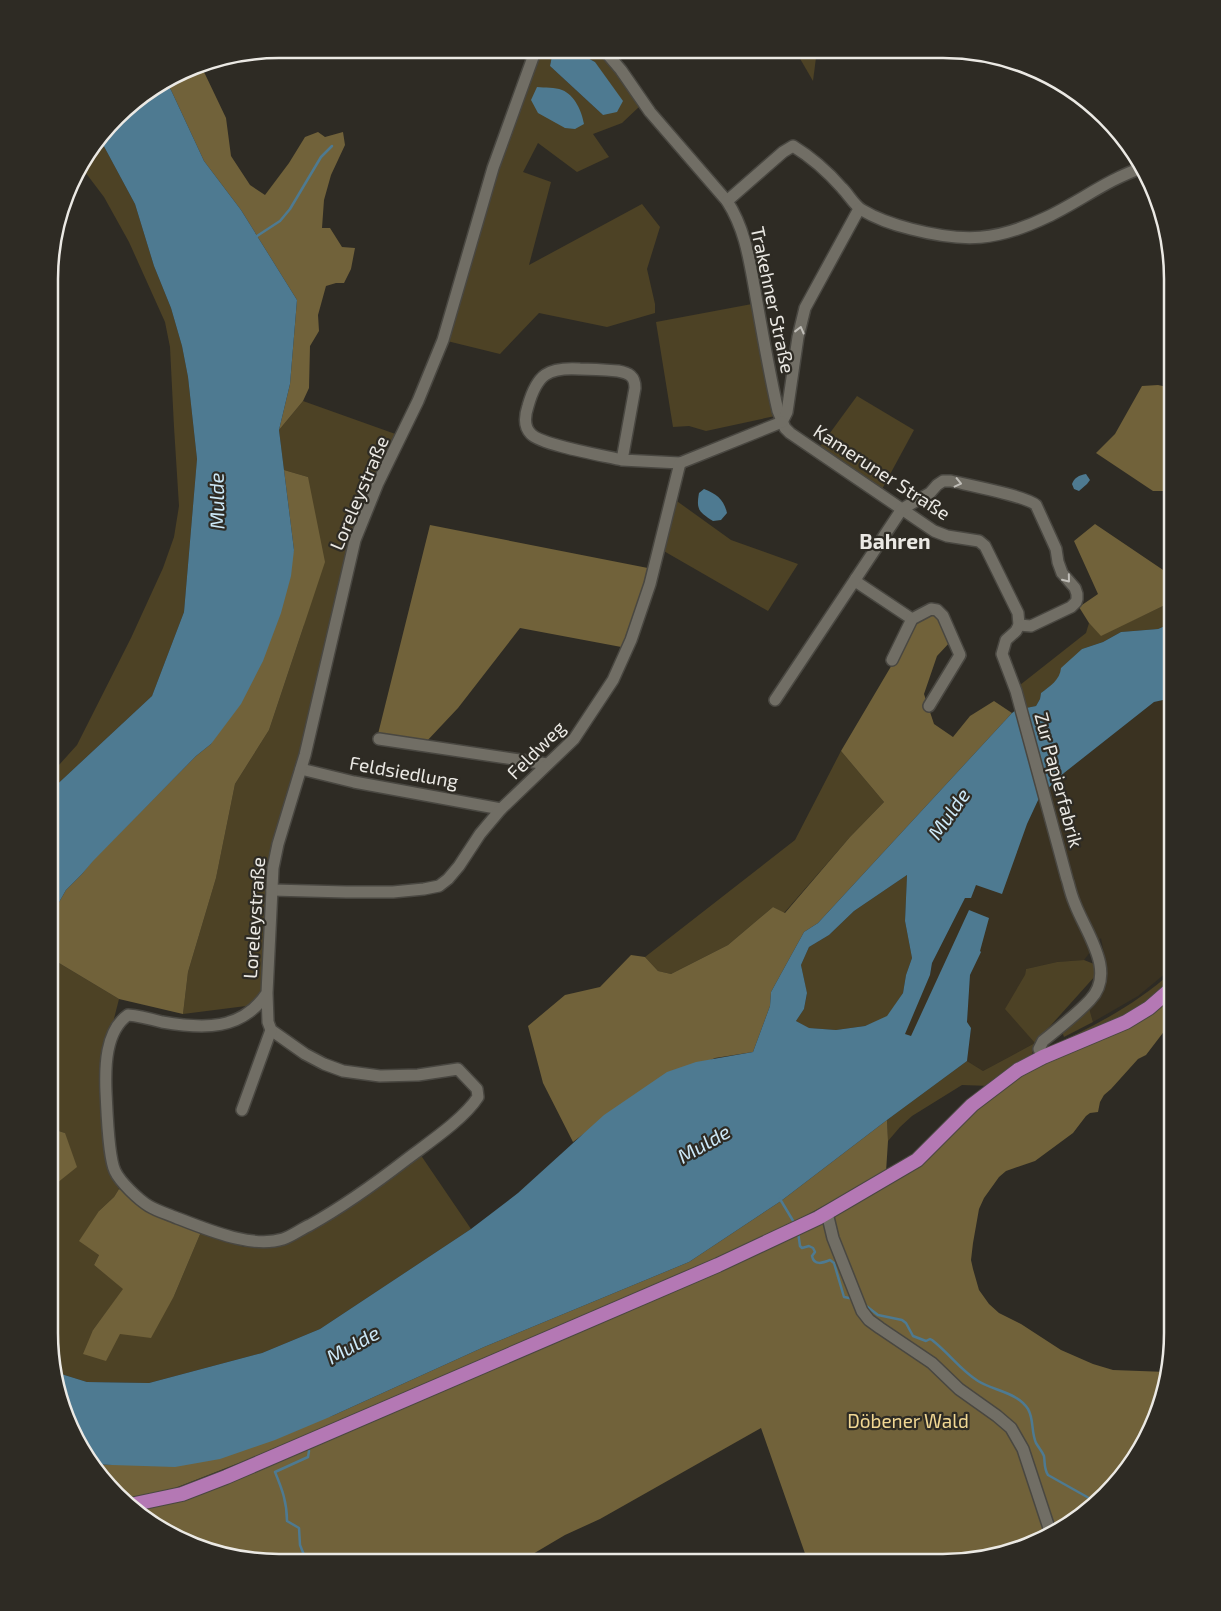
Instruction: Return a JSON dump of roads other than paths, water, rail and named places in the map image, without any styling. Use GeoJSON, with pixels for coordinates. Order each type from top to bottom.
{"type":"FeatureCollection","features":[{"type":"Feature","properties":{"kind":"main road"},"geometry":{"type":"LineString","coordinates":[[138,1503],[182,1494],[233,1474],[710,1269],[803,1226],[917,1160],[972,1105],[1007,1078],[1043,1057],[1126,1022],[1149,1008],[1164,995]]}},
{"type":"Feature","properties":{"kind":"street","name":"Loreleystraße"},"geometry":{"type":"LineString","coordinates":[[242,1110],[270,1030],[267,993],[273,868],[278,844],[301,769],[354,540],[378,483],[418,401],[443,340],[493,168],[533,58]]}},
{"type":"Feature","properties":{"kind":"street","name":"Trakehner Straße"},"geometry":{"type":"LineString","coordinates":[[611,58],[650,112],[727,201],[736,215],[742,231],[778,411],[782,422]]}},
{"type":"Feature","properties":{"kind":"street"},"geometry":{"type":"LineString","coordinates":[[727,201],[783,152],[793,146],[842,187],[859,209],[871,216],[917,231],[954,238],[973,239],[1022,228],[1048,217],[1122,176],[1135,171]]}},
{"type":"Feature","properties":{"kind":"street"},"geometry":{"type":"LineString","coordinates":[[622,460],[635,388],[632,376],[627,372],[618,370],[563,368],[549,372],[540,379],[534,388],[525,416],[526,428],[531,435],[540,440],[571,449],[622,460],[680,463],[782,422],[787,412],[798,337],[805,308],[859,209]]}},
{"type":"Feature","properties":{"kind":"street"},"geometry":{"type":"LineString","coordinates":[[771,377],[792,378]]}},
{"type":"Feature","properties":{"kind":"street","name":"Kameruner Straße"},"geometry":{"type":"LineString","coordinates":[[782,422],[790,433],[934,531],[947,536],[979,541],[985,546],[1018,613],[1019,625]]}},
{"type":"Feature","properties":{"kind":"street","name":"Feldweg"},"geometry":{"type":"LineString","coordinates":[[272,890],[384,892],[440,886],[459,866],[480,834],[501,808],[574,739],[613,680],[625,656],[650,584],[680,463]]}},
{"type":"Feature","properties":{"kind":"street"},"geometry":{"type":"LineString","coordinates":[[775,700],[902,509],[930,493],[943,481],[951,481],[1032,501],[1036,505],[1056,550],[1062,573],[1075,588],[1077,599],[1071,607],[1031,626],[1019,625]]}},
{"type":"Feature","properties":{"kind":"street"},"geometry":{"type":"LineString","coordinates":[[856,578],[858,583],[912,619]]}},
{"type":"Feature","properties":{"kind":"street"},"geometry":{"type":"LineString","coordinates":[[892,660],[912,619],[931,609],[937,610],[943,616],[960,655],[929,706]]}},
{"type":"Feature","properties":{"kind":"street","name":"Zur Papierfabrik"},"geometry":{"type":"LineString","coordinates":[[1019,625],[1016,631],[1006,640],[1002,654],[1016,692],[1075,904],[1098,955],[1101,974],[1099,987],[1091,1000],[1043,1040],[1040,1049],[1043,1057]]}},
{"type":"Feature","properties":{"kind":"street","name":"Feldsiedlung"},"geometry":{"type":"LineString","coordinates":[[379,738],[547,764]]}},
{"type":"Feature","properties":{"kind":"street","name":"Feldsiedlung"},"geometry":{"type":"LineString","coordinates":[[301,769],[354,782],[501,808]]}},
{"type":"Feature","properties":{"kind":"street","name":"Loreleystraße"},"geometry":{"type":"LineString","coordinates":[[267,993],[252,1011],[241,1018],[223,1024],[183,1025],[128,1015],[122,1019],[113,1035],[107,1059],[106,1073],[112,1157],[115,1171],[125,1185],[149,1206],[205,1229],[229,1236],[269,1242],[284,1238],[329,1214],[372,1186],[463,1114],[478,1097],[477,1089],[458,1069],[418,1075],[380,1076],[343,1070],[324,1064],[311,1057],[270,1030]]}},
{"type":"Feature","properties":{"kind":"street"},"geometry":{"type":"LineString","coordinates":[[827,1213],[833,1238],[862,1311],[869,1320],[932,1363],[959,1389],[997,1416],[1010,1428],[1016,1435],[1022,1449],[1049,1526]]}},
{"type":"Feature","properties":{"kind":"water"},"geometry":{"type":"Polygon","coordinates":[[[552,58],[588,58],[595,62],[623,101],[617,112],[603,115],[550,66],[552,58]]]}},
{"type":"Feature","properties":{"kind":"water","name":"Mulde"},"geometry":{"type":"Polygon","coordinates":[[[169,87],[204,161],[241,210],[297,300],[290,384],[279,430],[294,550],[291,576],[281,613],[263,661],[241,704],[211,744],[196,756],[93,861],[66,890],[58,904],[58,784],[152,696],[184,612],[197,459],[188,377],[182,346],[171,308],[154,266],[135,204],[103,144],[133,112],[169,87]]]}},
{"type":"Feature","properties":{"kind":"water"},"geometry":{"type":"Polygon","coordinates":[[[537,87],[556,88],[567,92],[577,104],[584,124],[575,129],[565,128],[538,113],[531,100],[537,87]]]}},
{"type":"Feature","properties":{"kind":"water"},"geometry":{"type":"Polygon","coordinates":[[[1086,474],[1090,480],[1087,484],[1079,491],[1074,489],[1072,484],[1074,480],[1086,474]]]}},
{"type":"Feature","properties":{"kind":"water"},"geometry":{"type":"Polygon","coordinates":[[[704,489],[716,495],[724,504],[727,513],[721,520],[713,521],[704,515],[698,507],[699,493],[704,489]]]}},
{"type":"Feature","properties":{"kind":"water","name":"Mulde"},"geometry":{"type":"Polygon","coordinates":[[[1164,626],[1164,700],[1154,702],[1064,773],[1040,796],[1027,824],[1002,894],[976,885],[971,898],[965,898],[932,963],[930,975],[905,1034],[911,1036],[969,910],[989,918],[981,952],[970,975],[967,1022],[971,1028],[967,1061],[781,1201],[689,1262],[484,1347],[275,1440],[220,1459],[175,1467],[101,1464],[87,1443],[74,1417],[62,1374],[87,1382],[149,1383],[262,1353],[320,1329],[471,1229],[518,1193],[604,1115],[667,1072],[696,1062],[753,1052],[770,1006],[771,992],[804,932],[818,923],[1012,713],[1016,710],[1036,706],[1041,693],[1057,679],[1061,668],[1082,649],[1103,642],[1121,632],[1158,629],[1164,626]],[[907,875],[854,911],[829,935],[809,947],[801,965],[807,993],[804,1009],[796,1021],[809,1028],[836,1030],[865,1026],[887,1016],[903,993],[906,975],[912,958],[905,921],[907,875]]]}},
{"type":"Feature","properties":{"kind":"waterway"},"geometry":{"type":"LineString","coordinates":[[257,236],[280,221],[290,209],[321,157],[332,146]]}},
{"type":"Feature","properties":{"kind":"waterway"},"geometry":{"type":"LineString","coordinates":[[780,1199],[795,1224]]}},
{"type":"Feature","properties":{"kind":"waterway"},"geometry":{"type":"LineString","coordinates":[[798,1232],[800,1246],[802,1248],[809,1246],[813,1248],[815,1252],[812,1256],[815,1261],[822,1263],[830,1260],[834,1263],[844,1297],[854,1299]]}},
{"type":"Feature","properties":{"kind":"waterway"},"geometry":{"type":"LineString","coordinates":[[865,1305],[878,1315],[902,1320],[906,1323],[913,1336],[926,1341],[932,1340],[972,1377],[1012,1395],[1023,1403],[1030,1413],[1034,1439],[1044,1456],[1048,1475],[1089,1498]]}},
{"type":"Feature","properties":{"kind":"waterway"},"geometry":{"type":"LineString","coordinates":[[304,1554],[300,1545],[299,1528],[287,1521],[284,1496],[275,1472],[308,1457],[309,1451]]}},
{"type":"Feature","properties":{"kind":"district","name":"Bahren"},"geometry":{"type":"Point","coordinates":[895,542]}},
{"type":"Feature","properties":{"kind":"park label","name":"Döbener Wald"},"geometry":{"type":"Point","coordinates":[908,1421]}}]}
